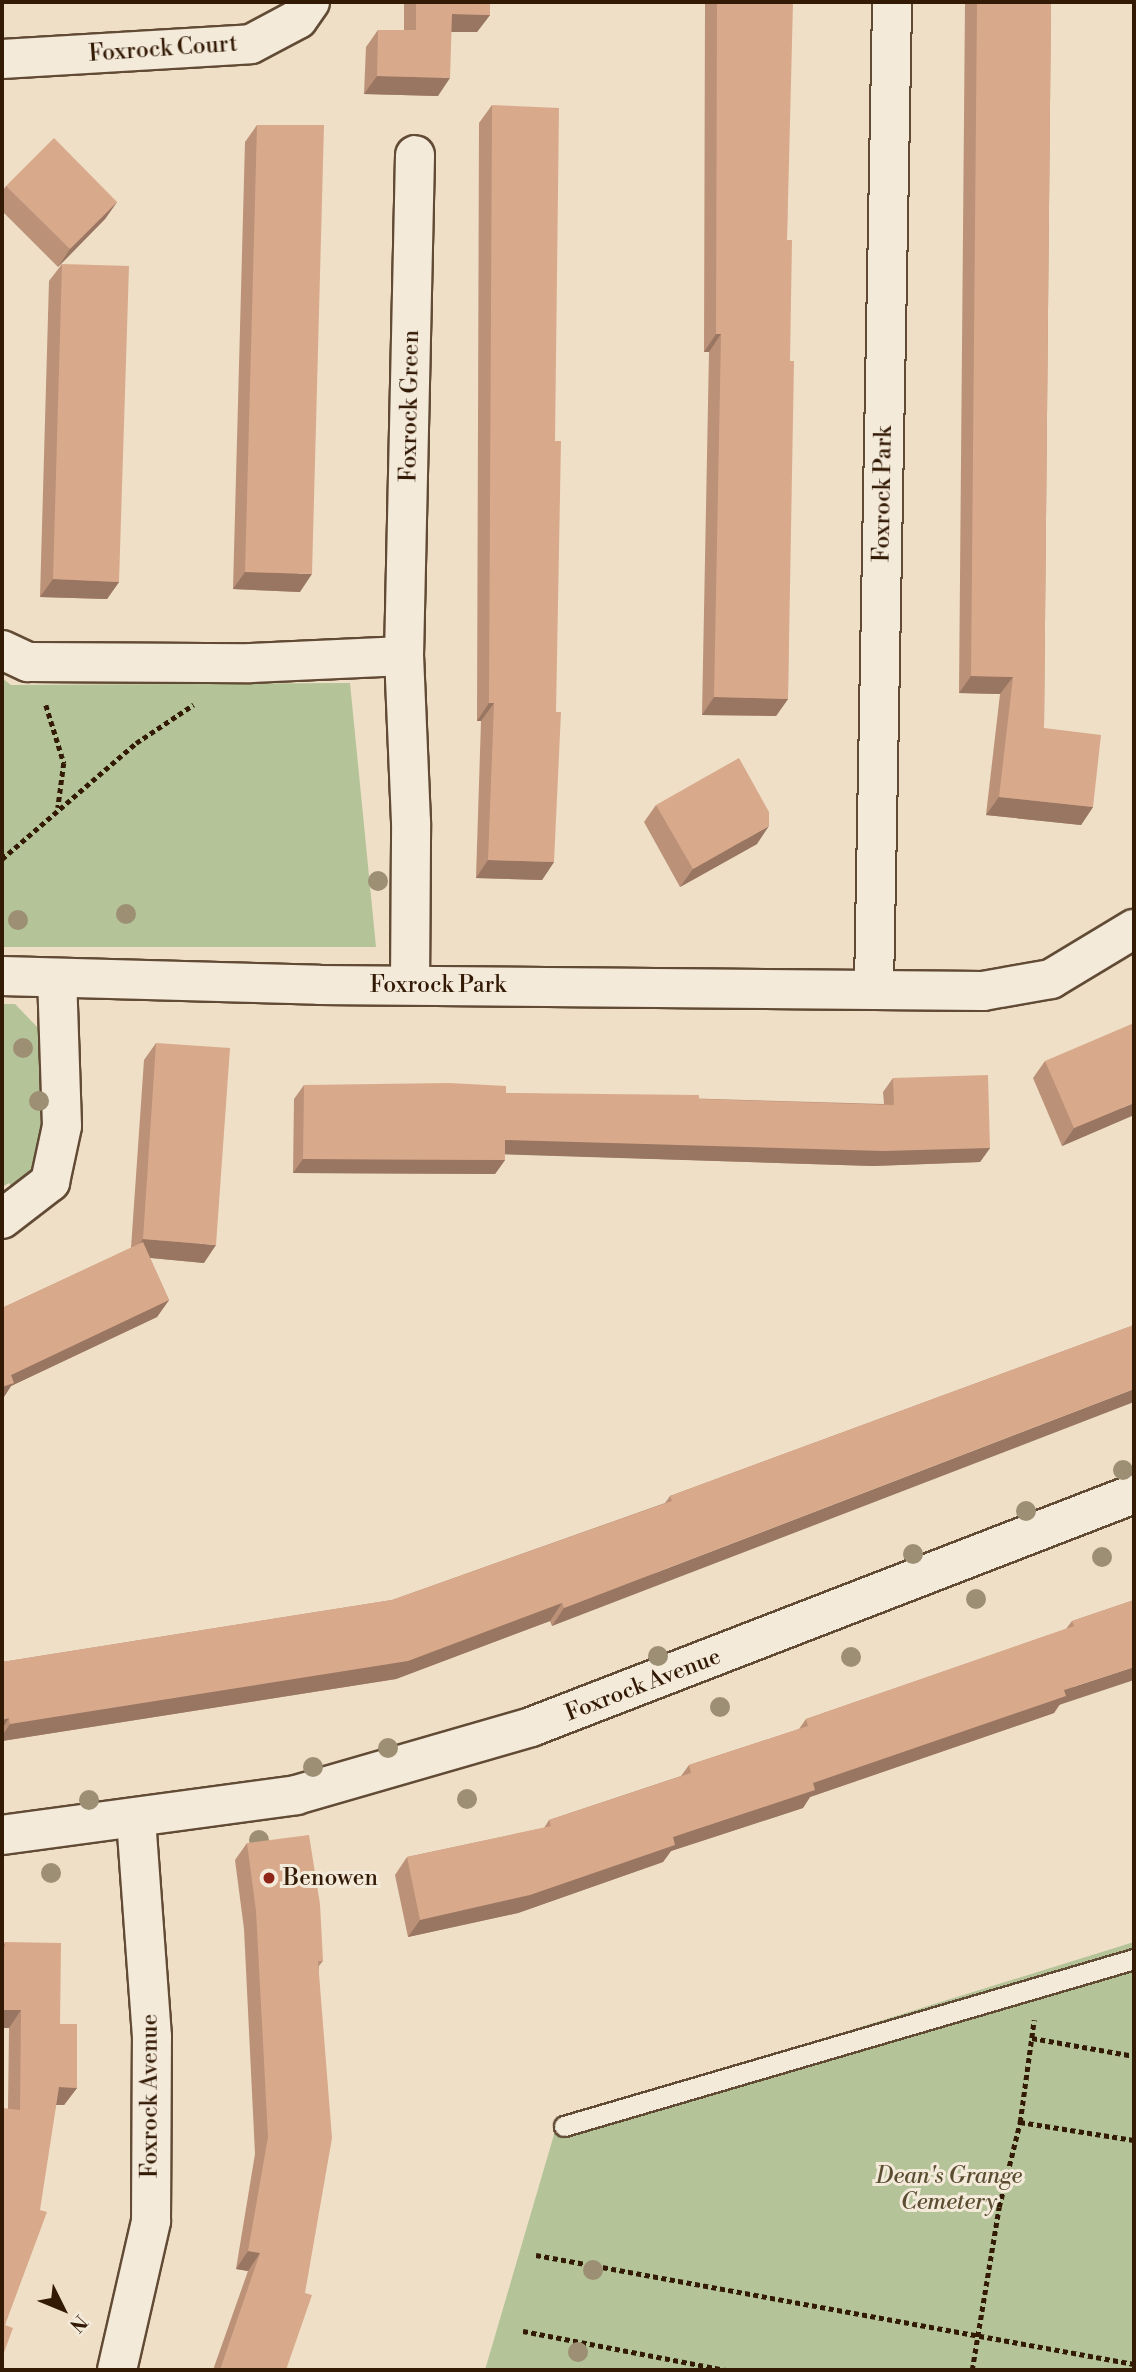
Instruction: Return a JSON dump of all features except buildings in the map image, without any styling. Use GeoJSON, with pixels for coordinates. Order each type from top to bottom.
{"type":"FeatureCollection","features":[{"type":"Feature","properties":{"kind":"street","name":"Foxrock Court"},"geometry":{"type":"LineString","coordinates":[[2,59],[251,44],[298,19],[310,2]]}},
{"type":"Feature","properties":{"kind":"street","name":"Foxrock Park"},"geometry":{"type":"LineString","coordinates":[[874,986],[892,2]]}},
{"type":"Feature","properties":{"kind":"street","name":"Foxrock Green"},"geometry":{"type":"LineString","coordinates":[[410,985],[411,822],[404,656],[415,155]]}},
{"type":"Feature","properties":{"kind":"street"},"geometry":{"type":"LineString","coordinates":[[15,656],[251,663],[404,656]]}},
{"type":"Feature","properties":{"kind":"street","name":"Foxrock Park"},"geometry":{"type":"LineString","coordinates":[[2,976],[410,985],[874,986],[984,991],[1051,979],[1134,929]]}},
{"type":"Feature","properties":{"kind":"street"},"geometry":{"type":"LineString","coordinates":[[2,1219],[50,1182],[62,1126],[57,979]]}},
{"type":"Feature","properties":{"kind":"street","name":"Foxrock Avenue"},"geometry":{"type":"LineString","coordinates":[[2,1835],[296,1795],[531,1727],[1134,1494]]}},
{"type":"Feature","properties":{"kind":"street","name":"Foxrock Avenue"},"geometry":{"type":"LineString","coordinates":[[117,2370],[151,2221],[152,2037],[136,1818]]}},
{"type":"Feature","properties":{"kind":"lane"},"geometry":{"type":"LineString","coordinates":[[564,2126],[1134,1959]]}},
{"type":"Feature","properties":{"kind":"path"},"geometry":{"type":"LineString","coordinates":[[15,656],[53,719],[64,763],[58,808]]}},
{"type":"Feature","properties":{"kind":"path"},"geometry":{"type":"LineString","coordinates":[[2,859],[136,743],[196,703]]}},
{"type":"Feature","properties":{"kind":"path"},"geometry":{"type":"LineString","coordinates":[[972,2370],[999,2207],[1020,2122],[1038,1988]]}},
{"type":"Feature","properties":{"kind":"path"},"geometry":{"type":"LineString","coordinates":[[1032,2038],[1134,2056]]}},
{"type":"Feature","properties":{"kind":"path"},"geometry":{"type":"LineString","coordinates":[[1020,2122],[1134,2140]]}},
{"type":"Feature","properties":{"kind":"path"},"geometry":{"type":"LineString","coordinates":[[536,2255],[1134,2364]]}},
{"type":"Feature","properties":{"kind":"path"},"geometry":{"type":"LineString","coordinates":[[523,2331],[725,2370]]}},
{"type":"Feature","properties":{"kind":"green space"},"geometry":{"type":"Polygon","coordinates":[[[2,678],[11,685],[350,683],[376,947],[2,947],[2,678]]]}},
{"type":"Feature","properties":{"kind":"green space"},"geometry":{"type":"Polygon","coordinates":[[[2,1004],[15,1004],[41,1031],[46,1154],[17,1194],[9,1183],[2,1187],[2,1004]]]}},
{"type":"Feature","properties":{"kind":"green space","name":"Dean's Grange Cemetery"},"geometry":{"type":"Polygon","coordinates":[[[1134,1942],[1134,2370],[485,2370],[558,2121],[1134,1942]]]}},
{"type":"Feature","properties":{"kind":"place","name":"Benowen"},"geometry":{"type":"Point","coordinates":[269,1878]}}]}
